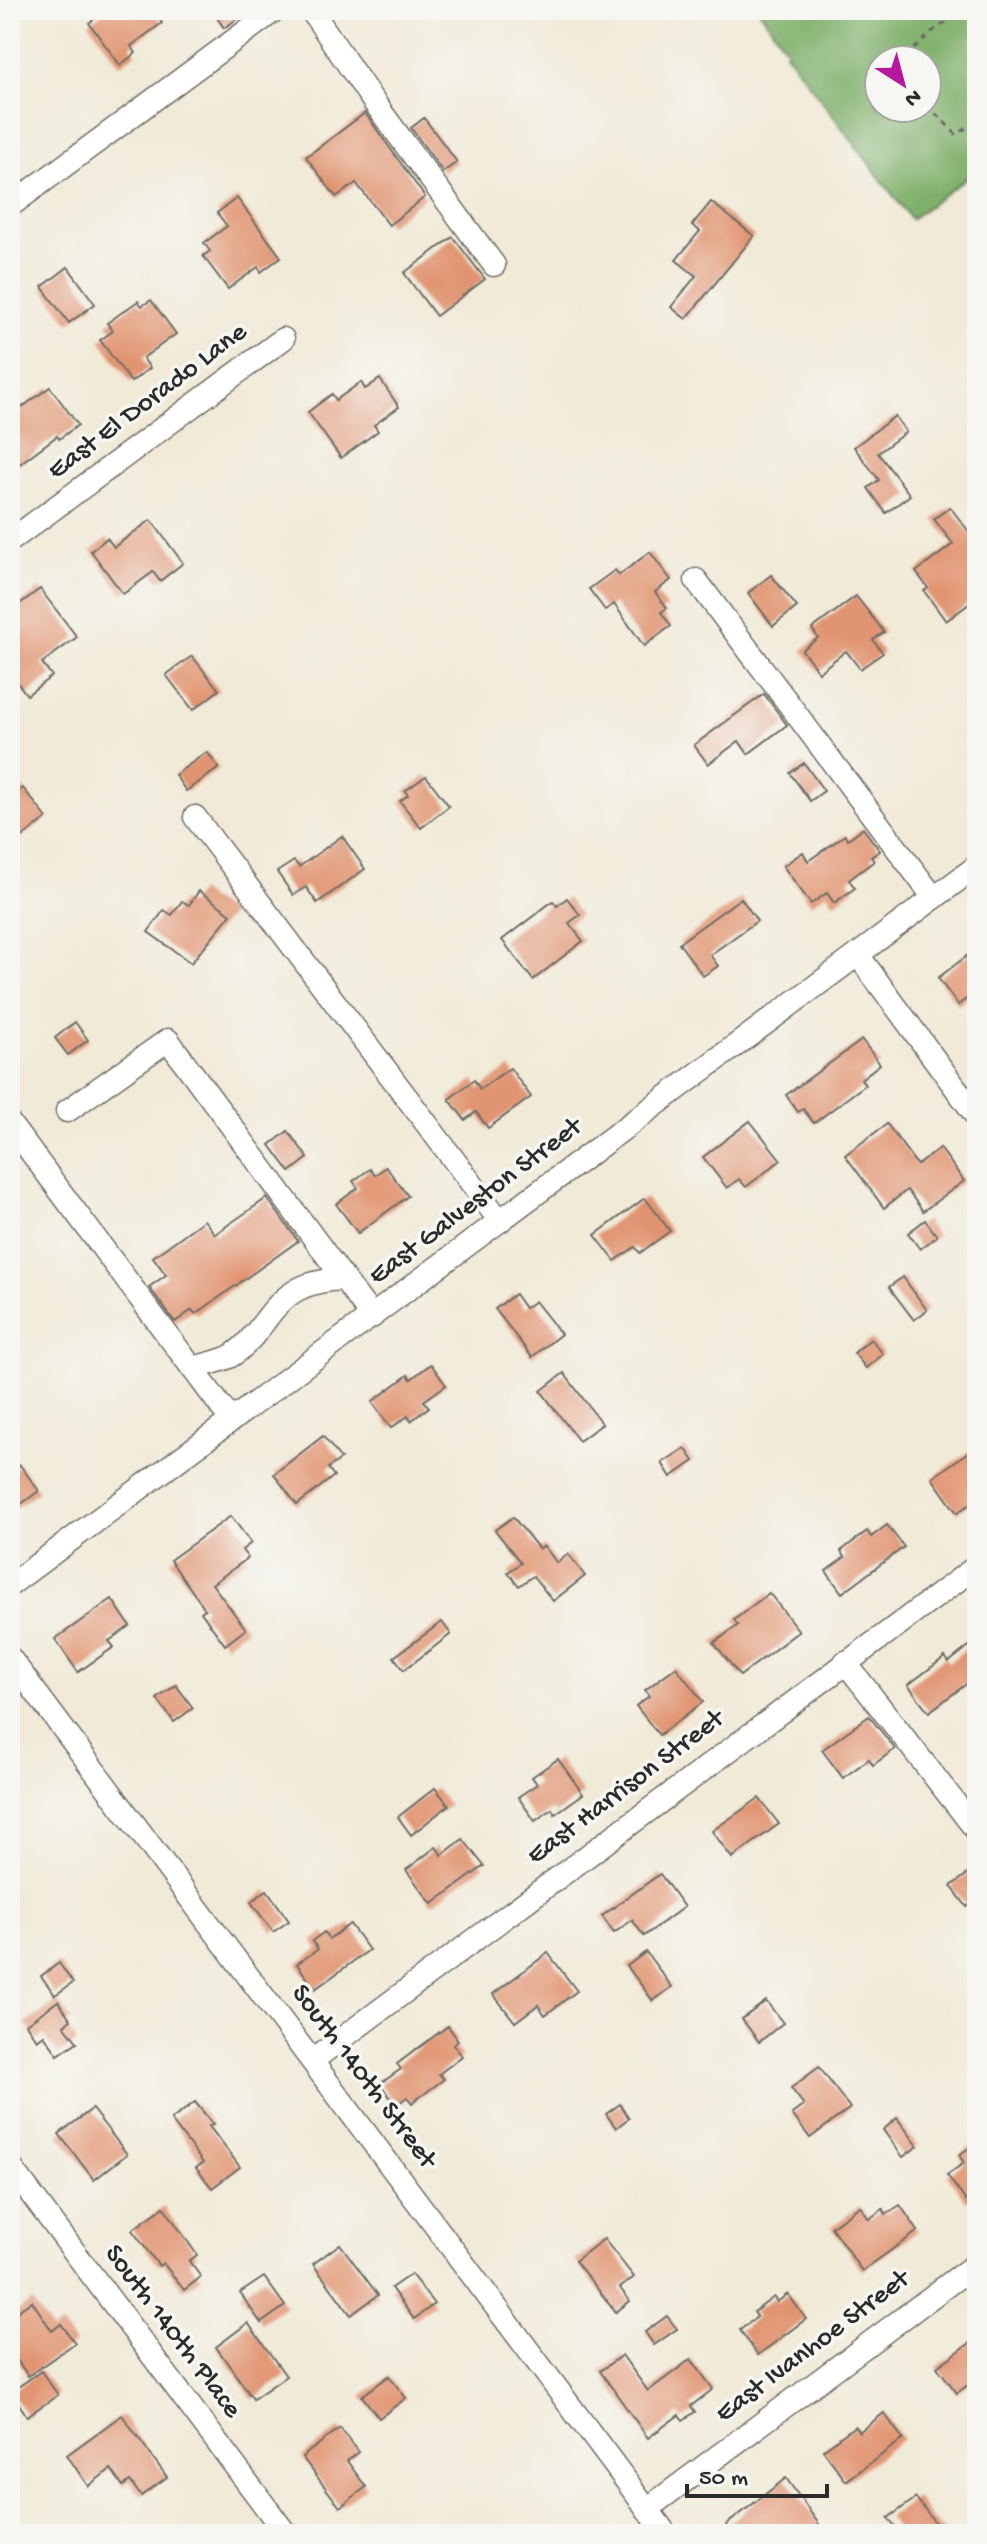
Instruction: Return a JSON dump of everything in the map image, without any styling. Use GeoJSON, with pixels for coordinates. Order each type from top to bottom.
{"type":"FeatureCollection","features":[{"type":"Feature","properties":{"kind":"street"},"geometry":{"type":"LineString","coordinates":[[10,206],[275,10]]}},
{"type":"Feature","properties":{"kind":"street"},"geometry":{"type":"LineString","coordinates":[[311,10],[371,98],[494,265]]}},
{"type":"Feature","properties":{"kind":"street","name":"East El Dorado Lane"},"geometry":{"type":"LineString","coordinates":[[10,541],[283,339]]}},
{"type":"Feature","properties":{"kind":"street"},"geometry":{"type":"LineString","coordinates":[[696,580],[934,898]]}},
{"type":"Feature","properties":{"kind":"street"},"geometry":{"type":"LineString","coordinates":[[195,817],[500,1221]]}},
{"type":"Feature","properties":{"kind":"street","name":"East Galveston Street"},"geometry":{"type":"LineString","coordinates":[[10,1585],[977,866]]}},
{"type":"Feature","properties":{"kind":"street"},"geometry":{"type":"LineString","coordinates":[[858,955],[977,1117]]}},
{"type":"Feature","properties":{"kind":"street"},"geometry":{"type":"LineString","coordinates":[[67,1111],[168,1040],[372,1317]]}},
{"type":"Feature","properties":{"kind":"street"},"geometry":{"type":"LineString","coordinates":[[10,1124],[231,1420]]}},
{"type":"Feature","properties":{"kind":"street"},"geometry":{"type":"LineString","coordinates":[[192,1368],[229,1357],[251,1340],[273,1309],[292,1291],[319,1280],[343,1279]]}},
{"type":"Feature","properties":{"kind":"street","name":"East Harrison Street"},"geometry":{"type":"LineString","coordinates":[[313,2060],[977,1566]]}},
{"type":"Feature","properties":{"kind":"street","name":"South 140th Street"},"geometry":{"type":"LineString","coordinates":[[10,1658],[666,2534]]}},
{"type":"Feature","properties":{"kind":"street"},"geometry":{"type":"LineString","coordinates":[[845,1662],[977,1831]]}},
{"type":"Feature","properties":{"kind":"street","name":"South 140th Place"},"geometry":{"type":"LineString","coordinates":[[10,2166],[286,2534]]}},
{"type":"Feature","properties":{"kind":"street","name":"East Ivanhoe Street"},"geometry":{"type":"LineString","coordinates":[[647,2509],[977,2263]]}},
{"type":"Feature","properties":{"kind":"path"},"geometry":{"type":"LineString","coordinates":[[919,44],[965,10]]}},
{"type":"Feature","properties":{"kind":"path"},"geometry":{"type":"LineString","coordinates":[[943,121],[957,135],[977,120]]}},
{"type":"Feature","properties":{"kind":"green space"},"geometry":{"type":"Polygon","coordinates":[[[759,10],[977,10],[977,170],[911,219],[785,52],[787,50],[759,10]]]}},
{"type":"Feature","properties":{"kind":"building"},"geometry":{"type":"Polygon","coordinates":[[[106,10],[152,10],[162,23],[131,46],[136,53],[120,65],[89,23],[106,10]]]}},
{"type":"Feature","properties":{"kind":"building"},"geometry":{"type":"Polygon","coordinates":[[[225,10],[250,10],[224,28],[216,16],[225,10]]]}},
{"type":"Feature","properties":{"kind":"building"},"geometry":{"type":"Polygon","coordinates":[[[365,113],[425,197],[389,225],[356,183],[336,197],[306,157],[365,113]]]}},
{"type":"Feature","properties":{"kind":"building"},"geometry":{"type":"Polygon","coordinates":[[[424,118],[457,162],[443,172],[411,128],[424,118]]]}},
{"type":"Feature","properties":{"kind":"building"},"geometry":{"type":"Polygon","coordinates":[[[237,198],[281,257],[261,272],[258,267],[228,289],[203,256],[210,251],[204,243],[227,226],[217,213],[237,198]]]}},
{"type":"Feature","properties":{"kind":"building"},"geometry":{"type":"Polygon","coordinates":[[[711,202],[754,236],[686,319],[671,307],[696,276],[676,260],[700,231],[692,225],[711,202]]]}},
{"type":"Feature","properties":{"kind":"building"},"geometry":{"type":"Polygon","coordinates":[[[453,237],[485,279],[436,316],[404,273],[453,237]]]}},
{"type":"Feature","properties":{"kind":"building"},"geometry":{"type":"Polygon","coordinates":[[[68,267],[95,304],[69,323],[42,287],[68,267]]]}},
{"type":"Feature","properties":{"kind":"building"},"geometry":{"type":"Polygon","coordinates":[[[151,300],[176,334],[143,358],[150,368],[131,382],[100,340],[113,331],[107,323],[138,301],[142,306],[151,300]]]}},
{"type":"Feature","properties":{"kind":"building"},"geometry":{"type":"Polygon","coordinates":[[[380,379],[399,407],[374,425],[378,431],[341,458],[308,412],[332,394],[336,400],[361,382],[365,389],[380,379]]]}},
{"type":"Feature","properties":{"kind":"building"},"geometry":{"type":"Polygon","coordinates":[[[50,387],[78,425],[59,439],[57,436],[10,471],[10,416],[50,387]]]}},
{"type":"Feature","properties":{"kind":"building"},"geometry":{"type":"Polygon","coordinates":[[[895,416],[906,432],[878,453],[910,495],[886,513],[868,488],[879,480],[854,447],[895,416]]]}},
{"type":"Feature","properties":{"kind":"building"},"geometry":{"type":"Polygon","coordinates":[[[950,507],[977,542],[977,598],[946,621],[924,591],[928,588],[916,572],[953,544],[934,519],[950,507]]]}},
{"type":"Feature","properties":{"kind":"building"},"geometry":{"type":"Polygon","coordinates":[[[151,520],[183,563],[160,581],[153,572],[123,594],[91,551],[107,538],[114,547],[151,520]]]}},
{"type":"Feature","properties":{"kind":"building"},"geometry":{"type":"Polygon","coordinates":[[[650,552],[671,580],[655,592],[667,608],[661,612],[671,626],[644,646],[614,604],[605,610],[589,589],[615,570],[619,575],[650,552]]]}},
{"type":"Feature","properties":{"kind":"building"},"geometry":{"type":"Polygon","coordinates":[[[771,575],[797,607],[773,626],[748,593],[771,575]]]}},
{"type":"Feature","properties":{"kind":"building"},"geometry":{"type":"Polygon","coordinates":[[[40,589],[77,637],[42,663],[52,676],[27,695],[10,673],[10,611],[40,589]]]}},
{"type":"Feature","properties":{"kind":"building"},"geometry":{"type":"Polygon","coordinates":[[[856,596],[884,632],[873,640],[883,653],[860,669],[846,651],[819,672],[802,650],[818,638],[812,629],[856,596]]]}},
{"type":"Feature","properties":{"kind":"building"},"geometry":{"type":"Polygon","coordinates":[[[192,656],[219,690],[193,710],[166,675],[192,656]]]}},
{"type":"Feature","properties":{"kind":"building"},"geometry":{"type":"Polygon","coordinates":[[[764,694],[787,725],[748,754],[739,741],[708,764],[694,745],[764,694]]]}},
{"type":"Feature","properties":{"kind":"building"},"geometry":{"type":"Polygon","coordinates":[[[207,752],[219,768],[186,791],[175,775],[207,752]]]}},
{"type":"Feature","properties":{"kind":"building"},"geometry":{"type":"Polygon","coordinates":[[[804,763],[824,791],[810,801],[790,773],[804,763]]]}},
{"type":"Feature","properties":{"kind":"building"},"geometry":{"type":"Polygon","coordinates":[[[426,776],[449,806],[421,828],[400,801],[408,795],[405,791],[426,776]]]}},
{"type":"Feature","properties":{"kind":"building"},"geometry":{"type":"Polygon","coordinates":[[[23,788],[47,818],[22,837],[10,821],[10,798],[23,788]]]}},
{"type":"Feature","properties":{"kind":"building"},"geometry":{"type":"Polygon","coordinates":[[[863,828],[880,851],[871,857],[874,861],[849,880],[855,888],[834,903],[827,893],[811,904],[783,866],[803,852],[808,861],[845,835],[848,839],[863,828]]]}},
{"type":"Feature","properties":{"kind":"building"},"geometry":{"type":"Polygon","coordinates":[[[342,836],[365,869],[317,903],[306,887],[293,895],[277,872],[294,861],[299,867],[342,836]]]}},
{"type":"Feature","properties":{"kind":"building"},"geometry":{"type":"Polygon","coordinates":[[[199,891],[231,914],[191,963],[148,932],[164,910],[172,915],[182,901],[189,905],[199,891]]]}},
{"type":"Feature","properties":{"kind":"building"},"geometry":{"type":"Polygon","coordinates":[[[567,898],[580,915],[569,923],[583,941],[533,980],[502,940],[553,901],[557,906],[567,898]]]}},
{"type":"Feature","properties":{"kind":"building"},"geometry":{"type":"Polygon","coordinates":[[[741,898],[757,921],[710,955],[718,966],[703,976],[679,943],[741,898]]]}},
{"type":"Feature","properties":{"kind":"building"},"geometry":{"type":"Polygon","coordinates":[[[977,948],[977,991],[958,1005],[938,978],[977,948]]]}},
{"type":"Feature","properties":{"kind":"building"},"geometry":{"type":"Polygon","coordinates":[[[75,1022],[88,1040],[68,1055],[55,1038],[75,1022]]]}},
{"type":"Feature","properties":{"kind":"building"},"geometry":{"type":"Polygon","coordinates":[[[862,1040],[880,1064],[861,1079],[865,1085],[814,1123],[803,1109],[798,1112],[786,1095],[862,1040]]]}},
{"type":"Feature","properties":{"kind":"building"},"geometry":{"type":"Polygon","coordinates":[[[510,1068],[531,1097],[488,1128],[476,1112],[465,1120],[449,1099],[474,1080],[480,1089],[510,1068]]]}},
{"type":"Feature","properties":{"kind":"building"},"geometry":{"type":"Polygon","coordinates":[[[750,1121],[781,1160],[746,1187],[739,1179],[727,1188],[703,1157],[750,1121]]]}},
{"type":"Feature","properties":{"kind":"building"},"geometry":{"type":"Polygon","coordinates":[[[887,1124],[917,1165],[940,1148],[964,1181],[923,1211],[907,1190],[884,1208],[845,1155],[887,1124]]]}},
{"type":"Feature","properties":{"kind":"building"},"geometry":{"type":"Polygon","coordinates":[[[288,1131],[308,1158],[290,1172],[270,1145],[288,1131]]]}},
{"type":"Feature","properties":{"kind":"building"},"geometry":{"type":"Polygon","coordinates":[[[386,1167],[408,1196],[358,1233],[336,1204],[358,1188],[353,1181],[370,1169],[375,1175],[386,1167]]]}},
{"type":"Feature","properties":{"kind":"building"},"geometry":{"type":"Polygon","coordinates":[[[267,1198],[298,1241],[196,1314],[192,1310],[175,1322],[149,1287],[166,1275],[153,1257],[204,1220],[215,1234],[267,1198]]]}},
{"type":"Feature","properties":{"kind":"building"},"geometry":{"type":"Polygon","coordinates":[[[645,1198],[670,1231],[640,1253],[635,1247],[615,1261],[595,1235],[645,1198]]]}},
{"type":"Feature","properties":{"kind":"building"},"geometry":{"type":"Polygon","coordinates":[[[925,1220],[937,1236],[920,1249],[908,1233],[925,1220]]]}},
{"type":"Feature","properties":{"kind":"building"},"geometry":{"type":"Polygon","coordinates":[[[903,1277],[927,1310],[914,1320],[889,1287],[903,1277]]]}},
{"type":"Feature","properties":{"kind":"building"},"geometry":{"type":"Polygon","coordinates":[[[515,1294],[525,1308],[535,1301],[561,1334],[532,1357],[495,1309],[515,1294]]]}},
{"type":"Feature","properties":{"kind":"building"},"geometry":{"type":"Polygon","coordinates":[[[871,1339],[883,1354],[866,1368],[854,1353],[871,1339]]]}},
{"type":"Feature","properties":{"kind":"building"},"geometry":{"type":"Polygon","coordinates":[[[431,1364],[446,1385],[424,1401],[429,1407],[411,1421],[408,1416],[391,1428],[372,1402],[408,1375],[411,1379],[431,1364]]]}},
{"type":"Feature","properties":{"kind":"building"},"geometry":{"type":"Polygon","coordinates":[[[564,1373],[602,1424],[579,1441],[541,1391],[564,1373]]]}},
{"type":"Feature","properties":{"kind":"building"},"geometry":{"type":"Polygon","coordinates":[[[323,1436],[341,1459],[328,1468],[334,1476],[297,1505],[274,1474],[323,1436]]]}},
{"type":"Feature","properties":{"kind":"building"},"geometry":{"type":"Polygon","coordinates":[[[977,1446],[977,1499],[957,1513],[932,1478],[977,1446]]]}},
{"type":"Feature","properties":{"kind":"building"},"geometry":{"type":"Polygon","coordinates":[[[685,1448],[694,1461],[671,1477],[662,1463],[685,1448]]]}},
{"type":"Feature","properties":{"kind":"building"},"geometry":{"type":"Polygon","coordinates":[[[20,1465],[39,1491],[10,1512],[10,1472],[20,1465]]]}},
{"type":"Feature","properties":{"kind":"building"},"geometry":{"type":"Polygon","coordinates":[[[231,1516],[251,1543],[242,1550],[248,1558],[212,1584],[246,1629],[225,1645],[201,1612],[205,1609],[170,1560],[231,1516]]]}},
{"type":"Feature","properties":{"kind":"building"},"geometry":{"type":"Polygon","coordinates":[[[513,1517],[539,1549],[544,1546],[557,1563],[568,1554],[585,1576],[553,1601],[533,1576],[519,1586],[508,1572],[521,1563],[495,1530],[513,1517]]]}},
{"type":"Feature","properties":{"kind":"building"},"geometry":{"type":"Polygon","coordinates":[[[887,1525],[904,1547],[842,1593],[826,1571],[845,1557],[841,1551],[867,1531],[871,1537],[887,1525]]]}},
{"type":"Feature","properties":{"kind":"building"},"geometry":{"type":"Polygon","coordinates":[[[769,1593],[799,1631],[740,1676],[714,1643],[738,1625],[734,1620],[769,1593]]]}},
{"type":"Feature","properties":{"kind":"building"},"geometry":{"type":"Polygon","coordinates":[[[112,1599],[130,1626],[109,1641],[114,1647],[78,1672],[55,1639],[112,1599]]]}},
{"type":"Feature","properties":{"kind":"building"},"geometry":{"type":"Polygon","coordinates":[[[442,1622],[451,1634],[404,1670],[394,1657],[442,1622]]]}},
{"type":"Feature","properties":{"kind":"building"},"geometry":{"type":"Polygon","coordinates":[[[969,1646],[977,1657],[977,1676],[929,1712],[908,1685],[945,1657],[949,1662],[969,1646]]]}},
{"type":"Feature","properties":{"kind":"building"},"geometry":{"type":"Polygon","coordinates":[[[676,1667],[703,1702],[659,1735],[636,1706],[649,1696],[645,1690],[676,1667]]]}},
{"type":"Feature","properties":{"kind":"building"},"geometry":{"type":"Polygon","coordinates":[[[176,1685],[193,1708],[174,1722],[157,1699],[176,1685]]]}},
{"type":"Feature","properties":{"kind":"building"},"geometry":{"type":"Polygon","coordinates":[[[869,1716],[895,1749],[873,1765],[869,1759],[843,1778],[822,1750],[869,1716]]]}},
{"type":"Feature","properties":{"kind":"building"},"geometry":{"type":"Polygon","coordinates":[[[558,1759],[583,1794],[555,1814],[552,1809],[535,1821],[518,1797],[537,1784],[532,1777],[558,1759]]]}},
{"type":"Feature","properties":{"kind":"building"},"geometry":{"type":"Polygon","coordinates":[[[435,1788],[449,1805],[411,1835],[398,1817],[435,1788]]]}},
{"type":"Feature","properties":{"kind":"building"},"geometry":{"type":"Polygon","coordinates":[[[759,1798],[779,1824],[732,1858],[712,1831],[759,1798]]]}},
{"type":"Feature","properties":{"kind":"building"},"geometry":{"type":"Polygon","coordinates":[[[463,1839],[484,1866],[432,1904],[406,1870],[436,1847],[442,1855],[463,1839]]]}},
{"type":"Feature","properties":{"kind":"building"},"geometry":{"type":"Polygon","coordinates":[[[977,1867],[977,1899],[967,1907],[951,1886],[977,1867]]]}},
{"type":"Feature","properties":{"kind":"building"},"geometry":{"type":"Polygon","coordinates":[[[660,1874],[684,1907],[644,1936],[632,1920],[614,1933],[602,1916],[660,1874]]]}},
{"type":"Feature","properties":{"kind":"building"},"geometry":{"type":"Polygon","coordinates":[[[267,1890],[289,1921],[273,1932],[251,1902],[267,1890]]]}},
{"type":"Feature","properties":{"kind":"building"},"geometry":{"type":"Polygon","coordinates":[[[350,1924],[369,1950],[315,1989],[297,1964],[318,1949],[312,1941],[324,1932],[329,1939],[350,1924]]]}},
{"type":"Feature","properties":{"kind":"building"},"geometry":{"type":"Polygon","coordinates":[[[646,1952],[672,1987],[653,2001],[627,1966],[646,1952]]]}},
{"type":"Feature","properties":{"kind":"building"},"geometry":{"type":"Polygon","coordinates":[[[548,1953],[577,1991],[545,2015],[538,2005],[515,2022],[493,1994],[548,1953]]]}},
{"type":"Feature","properties":{"kind":"building"},"geometry":{"type":"Polygon","coordinates":[[[59,1963],[73,1983],[55,1995],[41,1976],[59,1963]]]}},
{"type":"Feature","properties":{"kind":"building"},"geometry":{"type":"Polygon","coordinates":[[[58,2001],[71,2020],[64,2025],[77,2042],[58,2055],[44,2035],[37,2040],[26,2024],[58,2001]]]}},
{"type":"Feature","properties":{"kind":"building"},"geometry":{"type":"Polygon","coordinates":[[[766,2001],[783,2023],[759,2042],[742,2019],[766,2001]]]}},
{"type":"Feature","properties":{"kind":"building"},"geometry":{"type":"Polygon","coordinates":[[[448,2026],[458,2040],[453,2044],[462,2056],[439,2074],[444,2079],[412,2103],[407,2097],[396,2105],[380,2084],[401,2069],[397,2064],[448,2026]]]}},
{"type":"Feature","properties":{"kind":"building"},"geometry":{"type":"Polygon","coordinates":[[[819,2067],[850,2108],[810,2138],[792,2114],[804,2105],[791,2088],[819,2067]]]}},
{"type":"Feature","properties":{"kind":"building"},"geometry":{"type":"Polygon","coordinates":[[[195,2102],[240,2167],[212,2188],[196,2168],[203,2163],[171,2120],[195,2102]]]}},
{"type":"Feature","properties":{"kind":"building"},"geometry":{"type":"Polygon","coordinates":[[[620,2104],[629,2118],[616,2128],[606,2114],[620,2104]]]}},
{"type":"Feature","properties":{"kind":"building"},"geometry":{"type":"Polygon","coordinates":[[[92,2109],[127,2154],[94,2180],[59,2134],[92,2109]]]}},
{"type":"Feature","properties":{"kind":"building"},"geometry":{"type":"Polygon","coordinates":[[[897,2118],[918,2146],[903,2157],[883,2130],[897,2118]]]}},
{"type":"Feature","properties":{"kind":"building"},"geometry":{"type":"Polygon","coordinates":[[[977,2142],[977,2193],[966,2201],[947,2175],[964,2163],[959,2155],[977,2142]]]}},
{"type":"Feature","properties":{"kind":"building"},"geometry":{"type":"Polygon","coordinates":[[[900,2205],[918,2231],[862,2271],[831,2227],[860,2206],[869,2219],[883,2209],[886,2214],[900,2205]]]}},
{"type":"Feature","properties":{"kind":"building"},"geometry":{"type":"Polygon","coordinates":[[[164,2207],[197,2255],[189,2261],[201,2277],[184,2290],[163,2263],[159,2266],[132,2230],[164,2207]]]}},
{"type":"Feature","properties":{"kind":"building"},"geometry":{"type":"Polygon","coordinates":[[[604,2239],[634,2277],[620,2288],[630,2301],[616,2312],[575,2261],[604,2239]]]}},
{"type":"Feature","properties":{"kind":"building"},"geometry":{"type":"Polygon","coordinates":[[[340,2244],[378,2295],[351,2315],[313,2264],[340,2244]]]}},
{"type":"Feature","properties":{"kind":"building"},"geometry":{"type":"Polygon","coordinates":[[[411,2274],[434,2304],[414,2319],[391,2288],[411,2274]]]}},
{"type":"Feature","properties":{"kind":"building"},"geometry":{"type":"Polygon","coordinates":[[[264,2277],[285,2306],[261,2323],[240,2293],[264,2277]]]}},
{"type":"Feature","properties":{"kind":"building"},"geometry":{"type":"Polygon","coordinates":[[[788,2294],[806,2319],[758,2355],[740,2330],[757,2317],[754,2312],[774,2297],[777,2302],[788,2294]]]}},
{"type":"Feature","properties":{"kind":"building"},"geometry":{"type":"Polygon","coordinates":[[[32,2301],[52,2331],[61,2324],[75,2343],[28,2376],[10,2350],[10,2317],[32,2301]]]}},
{"type":"Feature","properties":{"kind":"building"},"geometry":{"type":"Polygon","coordinates":[[[667,2316],[677,2329],[654,2345],[645,2332],[667,2316]]]}},
{"type":"Feature","properties":{"kind":"building"},"geometry":{"type":"Polygon","coordinates":[[[248,2323],[286,2376],[253,2399],[216,2347],[248,2323]]]}},
{"type":"Feature","properties":{"kind":"building"},"geometry":{"type":"Polygon","coordinates":[[[977,2338],[977,2378],[957,2393],[937,2367],[977,2338]]]}},
{"type":"Feature","properties":{"kind":"building"},"geometry":{"type":"Polygon","coordinates":[[[622,2355],[648,2391],[691,2359],[713,2389],[691,2406],[695,2412],[683,2420],[679,2415],[648,2438],[600,2371],[622,2355]]]}},
{"type":"Feature","properties":{"kind":"building"},"geometry":{"type":"Polygon","coordinates":[[[41,2371],[58,2395],[27,2416],[11,2392],[41,2371]]]}},
{"type":"Feature","properties":{"kind":"building"},"geometry":{"type":"Polygon","coordinates":[[[389,2376],[406,2398],[379,2418],[362,2396],[389,2376]]]}},
{"type":"Feature","properties":{"kind":"building"},"geometry":{"type":"Polygon","coordinates":[[[884,2413],[903,2439],[846,2481],[823,2450],[855,2426],[859,2432],[884,2413]]]}},
{"type":"Feature","properties":{"kind":"building"},"geometry":{"type":"Polygon","coordinates":[[[122,2415],[167,2477],[141,2496],[130,2481],[123,2486],[111,2469],[88,2486],[67,2455],[122,2415]]]}},
{"type":"Feature","properties":{"kind":"building"},"geometry":{"type":"Polygon","coordinates":[[[340,2428],[359,2452],[347,2461],[366,2487],[340,2507],[302,2457],[340,2428]]]}},
{"type":"Feature","properties":{"kind":"building"},"geometry":{"type":"Polygon","coordinates":[[[786,2478],[826,2534],[733,2534],[726,2525],[786,2478]]]}},
{"type":"Feature","properties":{"kind":"building"},"geometry":{"type":"Polygon","coordinates":[[[916,2498],[944,2534],[900,2534],[888,2518],[916,2498]]]}}]}
